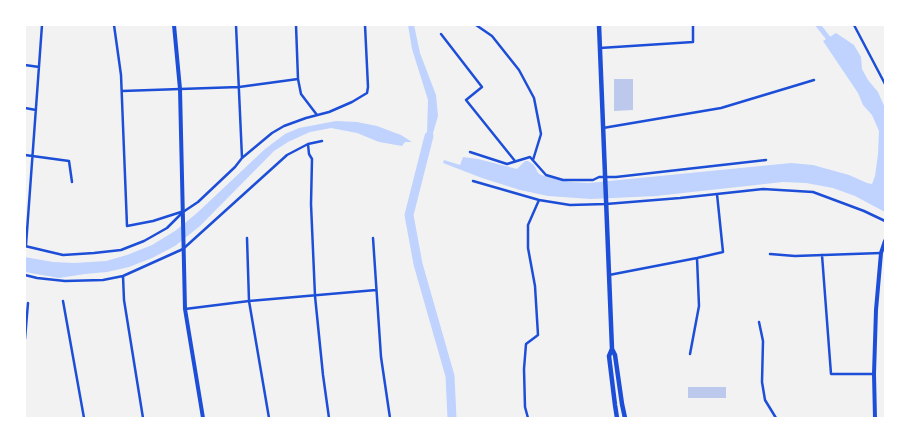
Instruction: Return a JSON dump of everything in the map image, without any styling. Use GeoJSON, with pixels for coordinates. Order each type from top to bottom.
{"type":"FeatureCollection","features":[{"type":"Feature","properties":{"kind":"main road"},"geometry":{"type":"LineString","coordinates":[[598,25],[612,349],[609,356],[617,418]]}},
{"type":"Feature","properties":{"kind":"main road"},"geometry":{"type":"LineString","coordinates":[[612,349],[616,355],[625,418]]}},
{"type":"Feature","properties":{"kind":"street"},"geometry":{"type":"LineString","coordinates":[[42,25],[33,156],[27,199],[25,246],[63,255],[121,250],[144,241],[167,228],[183,215],[235,167],[242,158],[272,133],[284,126],[329,112],[367,93],[365,25]]}},
{"type":"Feature","properties":{"kind":"street"},"geometry":{"type":"LineString","coordinates":[[114,25],[121,75],[127,226],[183,215]]}},
{"type":"Feature","properties":{"kind":"street"},"geometry":{"type":"LineString","coordinates":[[174,25],[180,89],[185,309],[203,418]]}},
{"type":"Feature","properties":{"kind":"street"},"geometry":{"type":"LineString","coordinates":[[236,25],[242,158]]}},
{"type":"Feature","properties":{"kind":"street"},"geometry":{"type":"LineString","coordinates":[[296,25],[298,79],[302,94],[317,116]]}},
{"type":"Feature","properties":{"kind":"street"},"geometry":{"type":"LineString","coordinates":[[476,25],[492,36],[519,70],[534,98],[541,134],[533,160]]}},
{"type":"Feature","properties":{"kind":"street"},"geometry":{"type":"LineString","coordinates":[[600,48],[693,42],[693,25]]}},
{"type":"Feature","properties":{"kind":"street"},"geometry":{"type":"LineString","coordinates":[[854,25],[885,84]]}},
{"type":"Feature","properties":{"kind":"street"},"geometry":{"type":"LineString","coordinates":[[441,34],[482,87],[466,100],[515,161]]}},
{"type":"Feature","properties":{"kind":"street"},"geometry":{"type":"LineString","coordinates":[[25,66],[39,67]]}},
{"type":"Feature","properties":{"kind":"street"},"geometry":{"type":"LineString","coordinates":[[122,91],[239,88],[298,79]]}},
{"type":"Feature","properties":{"kind":"street"},"geometry":{"type":"LineString","coordinates":[[603,128],[721,108],[814,80]]}},
{"type":"Feature","properties":{"kind":"street"},"geometry":{"type":"LineString","coordinates":[[25,108],[36,110]]}},
{"type":"Feature","properties":{"kind":"street"},"geometry":{"type":"LineString","coordinates":[[25,275],[65,281],[103,280],[123,276],[183,248],[287,155],[308,144],[322,141]]}},
{"type":"Feature","properties":{"kind":"street"},"geometry":{"type":"LineString","coordinates":[[308,144],[309,154],[312,159],[311,204],[315,296],[329,418]]}},
{"type":"Feature","properties":{"kind":"street"},"geometry":{"type":"LineString","coordinates":[[470,152],[507,164],[530,157],[546,175],[564,180],[588,180],[766,160]]}},
{"type":"Feature","properties":{"kind":"street"},"geometry":{"type":"LineString","coordinates":[[25,155],[69,161],[72,182]]}},
{"type":"Feature","properties":{"kind":"street"},"geometry":{"type":"LineString","coordinates":[[473,181],[539,200],[570,205],[680,198],[763,189],[814,192],[885,221]]}},
{"type":"Feature","properties":{"kind":"street"},"geometry":{"type":"LineString","coordinates":[[609,275],[723,252],[717,194]]}},
{"type":"Feature","properties":{"kind":"street"},"geometry":{"type":"LineString","coordinates":[[528,418],[525,407],[524,369],[526,344],[538,335],[535,286],[528,248],[528,225],[539,200]]}},
{"type":"Feature","properties":{"kind":"street"},"geometry":{"type":"LineString","coordinates":[[247,238],[250,301],[269,418]]}},
{"type":"Feature","properties":{"kind":"street"},"geometry":{"type":"LineString","coordinates":[[373,238],[381,357],[390,418]]}},
{"type":"Feature","properties":{"kind":"street"},"geometry":{"type":"LineString","coordinates":[[875,418],[876,310],[881,253],[885,241]]}},
{"type":"Feature","properties":{"kind":"street"},"geometry":{"type":"LineString","coordinates":[[770,254],[795,256],[881,253]]}},
{"type":"Feature","properties":{"kind":"street"},"geometry":{"type":"LineString","coordinates":[[822,255],[832,374],[874,374]]}},
{"type":"Feature","properties":{"kind":"street"},"geometry":{"type":"LineString","coordinates":[[690,354],[699,306],[697,258]]}},
{"type":"Feature","properties":{"kind":"street"},"geometry":{"type":"LineString","coordinates":[[123,276],[124,300],[142,418]]}},
{"type":"Feature","properties":{"kind":"street"},"geometry":{"type":"LineString","coordinates":[[185,309],[250,301],[376,290]]}},
{"type":"Feature","properties":{"kind":"street"},"geometry":{"type":"LineString","coordinates":[[63,301],[84,418]]}},
{"type":"Feature","properties":{"kind":"street"},"geometry":{"type":"LineString","coordinates":[[25,340],[28,303]]}},
{"type":"Feature","properties":{"kind":"street"},"geometry":{"type":"LineString","coordinates":[[760,322],[762,382],[765,400],[776,418]]}},
{"type":"Feature","properties":{"kind":"water"},"geometry":{"type":"Polygon","coordinates":[[[408,25],[414,25],[420,53],[436,95],[438,116],[429,147],[424,144],[427,134],[428,100],[412,49],[408,25]]]}},
{"type":"Feature","properties":{"kind":"water"},"geometry":{"type":"Polygon","coordinates":[[[836,33],[854,45],[861,57],[862,69],[878,92],[885,108],[885,212],[855,196],[833,188],[806,183],[783,182],[656,196],[591,199],[548,196],[520,190],[443,163],[444,160],[460,165],[463,157],[517,169],[525,161],[528,161],[534,165],[541,175],[570,182],[589,183],[791,163],[813,165],[849,175],[872,184],[878,154],[879,131],[872,115],[863,105],[858,93],[823,41],[836,33]]]}},
{"type":"Feature","properties":{"kind":"water"},"geometry":{"type":"Polygon","coordinates":[[[336,121],[357,122],[377,126],[401,135],[412,142],[405,142],[402,146],[379,142],[357,133],[331,128],[310,132],[274,151],[200,226],[175,246],[152,258],[129,267],[107,272],[59,278],[25,272],[25,257],[53,262],[106,261],[152,245],[175,231],[197,213],[265,149],[285,134],[299,128],[336,121]]]}},
{"type":"Feature","properties":{"kind":"building"},"geometry":{"type":"Polygon","coordinates":[[[614,79],[633,79],[633,110],[614,111],[614,79]]]}},
{"type":"Feature","properties":{"kind":"building"},"geometry":{"type":"Polygon","coordinates":[[[688,387],[726,387],[726,398],[688,398],[688,387]]]}},
{"type":"Feature","properties":{"kind":"waterway"},"geometry":{"type":"LineString","coordinates":[[818,25],[832,43]]}},
{"type":"Feature","properties":{"kind":"waterway"},"geometry":{"type":"LineString","coordinates":[[429,136],[409,215],[418,264],[450,376],[452,418]]}}]}
